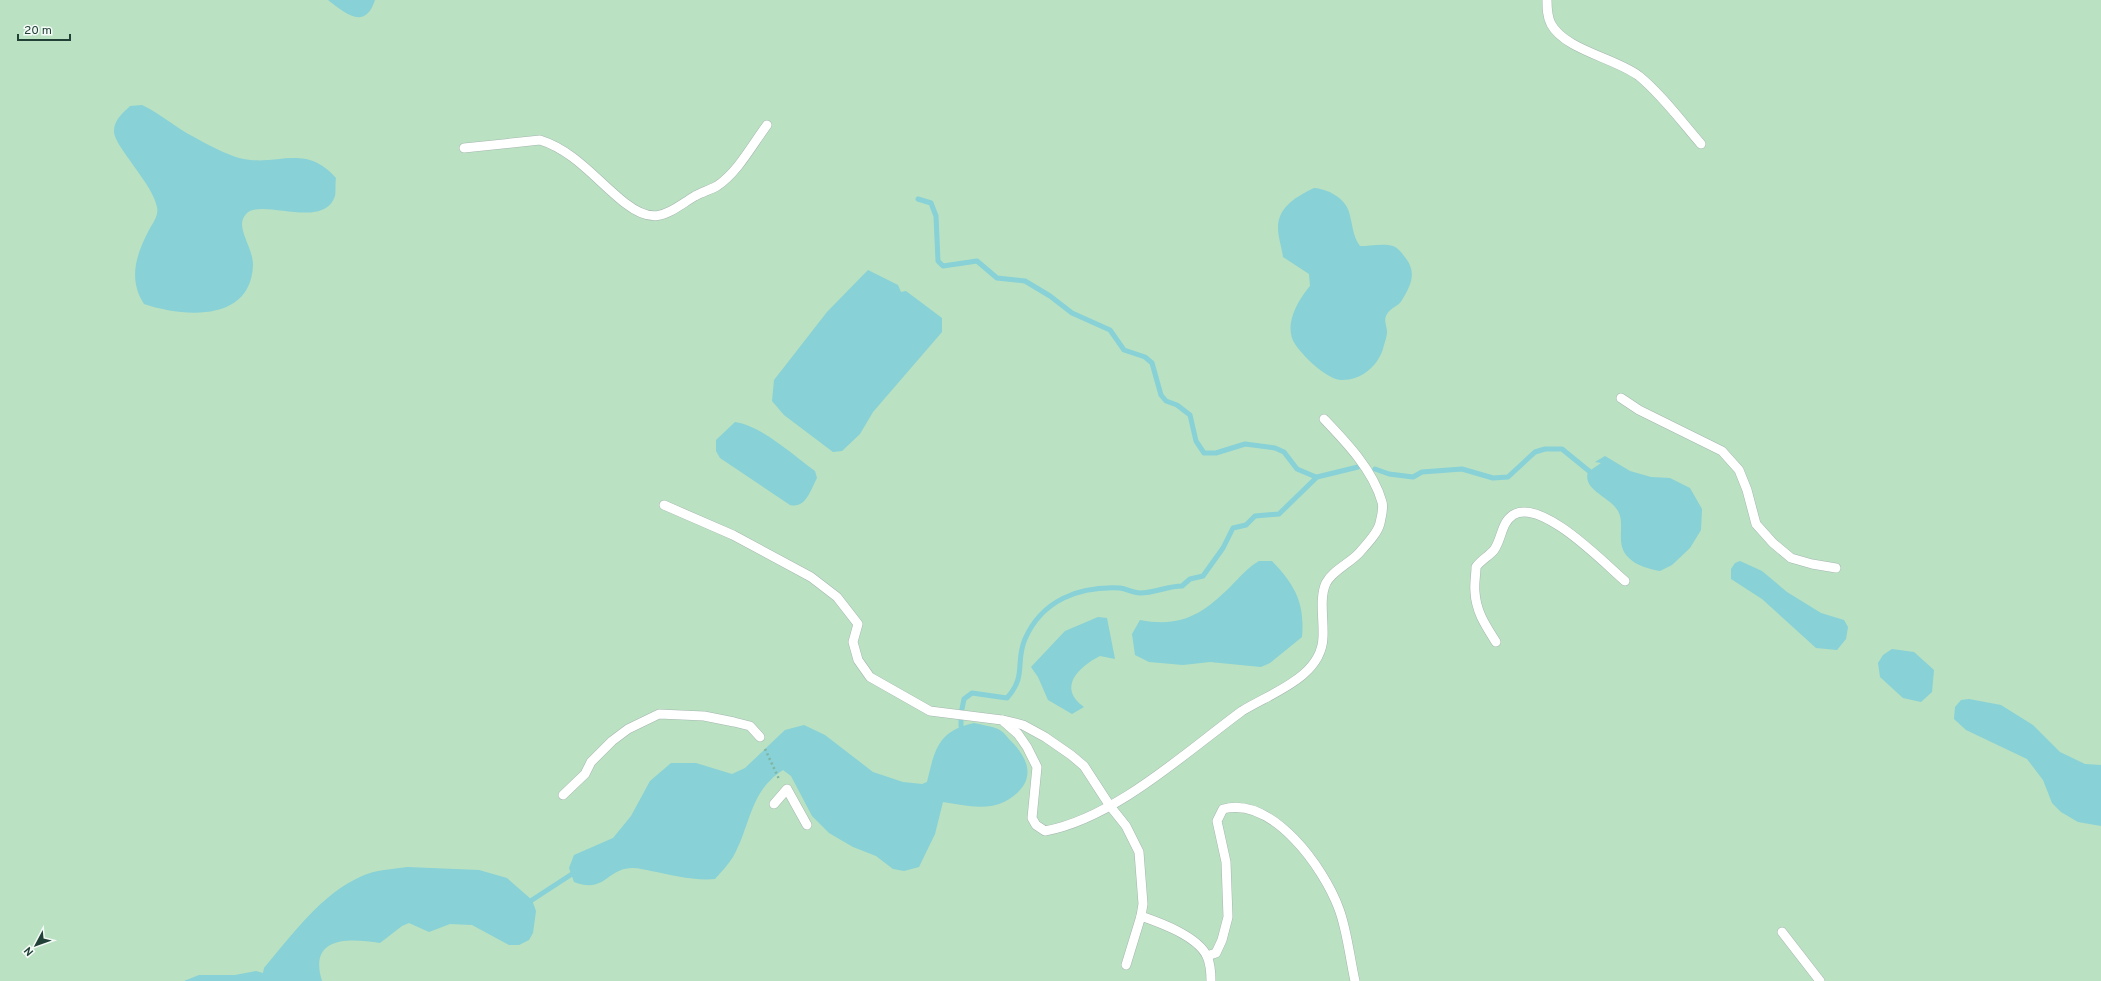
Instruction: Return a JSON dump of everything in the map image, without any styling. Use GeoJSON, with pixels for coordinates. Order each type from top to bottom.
{"type":"FeatureCollection","features":[{"type":"Feature","properties":{"kind":"lane"},"geometry":{"type":"LineString","coordinates":[[1547,0],[1547,11],[1551,23],[1556,30],[1567,39],[1627,68],[1640,77],[1701,144]]}},
{"type":"Feature","properties":{"kind":"lane"},"geometry":{"type":"LineString","coordinates":[[464,148],[540,140],[551,144],[587,169],[625,204],[646,215],[657,217],[666,215],[696,196],[717,186],[736,166],[767,124]]}},
{"type":"Feature","properties":{"kind":"lane"},"geometry":{"type":"LineString","coordinates":[[1621,398],[1639,410],[1722,451],[1739,470],[1747,490],[1749,503],[1756,524],[1772,544],[1791,558],[1812,564],[1836,568]]}},
{"type":"Feature","properties":{"kind":"lane"},"geometry":{"type":"LineString","coordinates":[[1002,720],[1022,741],[1037,767],[1032,818],[1036,825],[1045,831],[1065,827],[1110,806],[1242,710],[1265,697],[1286,688],[1300,679],[1320,652],[1323,638],[1323,597],[1326,584],[1331,575],[1351,562],[1369,541],[1380,525],[1383,504],[1373,481],[1360,462],[1345,441],[1324,419]]}},
{"type":"Feature","properties":{"kind":"lane"},"geometry":{"type":"LineString","coordinates":[[664,505],[733,535],[811,577],[837,597],[858,624],[853,642],[858,660],[870,677],[930,711],[1002,720],[1023,726],[1045,737],[1072,755],[1084,766],[1110,806],[1126,826],[1139,852],[1143,904],[1141,916],[1126,965]]}},
{"type":"Feature","properties":{"kind":"lane"},"geometry":{"type":"LineString","coordinates":[[1496,642],[1482,620],[1476,604],[1474,591],[1476,567],[1494,550],[1506,522],[1514,515],[1524,511],[1561,526],[1625,581]]}},
{"type":"Feature","properties":{"kind":"lane"},"geometry":{"type":"LineString","coordinates":[[563,795],[586,774],[592,762],[612,741],[628,728],[659,714],[704,716],[734,722],[750,726],[760,737]]}},
{"type":"Feature","properties":{"kind":"lane"},"geometry":{"type":"LineString","coordinates":[[774,804],[787,789],[807,825]]}},
{"type":"Feature","properties":{"kind":"lane"},"geometry":{"type":"LineString","coordinates":[[1207,956],[1216,954],[1222,940],[1228,917],[1226,862],[1217,821],[1223,809],[1234,806],[1253,809],[1282,828],[1318,867],[1339,910],[1354,981]]}},
{"type":"Feature","properties":{"kind":"lane"},"geometry":{"type":"LineString","coordinates":[[1141,916],[1163,924],[1195,942],[1207,956],[1211,981]]}},
{"type":"Feature","properties":{"kind":"lane"},"geometry":{"type":"LineString","coordinates":[[1782,932],[1820,981]]}},
{"type":"Feature","properties":{"kind":"path"},"geometry":{"type":"LineString","coordinates":[[760,737],[781,785]]}},
{"type":"Feature","properties":{"kind":"green space"},"geometry":{"type":"Polygon","coordinates":[[[0,0],[2101,0],[2101,981],[0,981],[0,0]]]}},
{"type":"Feature","properties":{"kind":"water"},"geometry":{"type":"Polygon","coordinates":[[[328,0],[375,0],[371,9],[366,15],[360,17],[348,14],[328,0]]]}},
{"type":"Feature","properties":{"kind":"water"},"geometry":{"type":"Polygon","coordinates":[[[142,105],[187,133],[233,156],[248,160],[299,158],[311,161],[323,167],[336,178],[335,196],[328,206],[318,211],[306,213],[265,209],[254,210],[246,214],[242,225],[253,265],[249,284],[241,297],[228,306],[212,311],[195,313],[177,312],[144,304],[139,295],[135,276],[137,258],[144,239],[154,222],[157,207],[148,187],[115,137],[114,127],[117,120],[130,106],[142,105]]]}},
{"type":"Feature","properties":{"kind":"water"},"geometry":{"type":"Polygon","coordinates":[[[1314,188],[1330,192],[1344,202],[1349,212],[1354,234],[1360,246],[1389,245],[1395,247],[1401,252],[1411,267],[1412,278],[1401,302],[1390,310],[1386,316],[1385,321],[1387,334],[1380,356],[1372,367],[1356,378],[1342,380],[1329,376],[1304,355],[1295,344],[1292,337],[1291,321],[1301,298],[1310,286],[1309,274],[1283,257],[1278,231],[1279,220],[1281,214],[1290,203],[1314,188]]]}},
{"type":"Feature","properties":{"kind":"water"},"geometry":{"type":"Polygon","coordinates":[[[868,270],[898,285],[901,292],[906,291],[942,318],[942,332],[873,412],[860,434],[842,451],[833,452],[784,415],[772,401],[774,380],[827,312],[868,270]]]}},
{"type":"Feature","properties":{"kind":"water"},"geometry":{"type":"Polygon","coordinates":[[[735,422],[756,429],[766,435],[815,471],[817,478],[804,501],[800,504],[790,505],[720,458],[716,451],[716,440],[735,422]]]}},
{"type":"Feature","properties":{"kind":"water"},"geometry":{"type":"Polygon","coordinates":[[[1605,456],[1630,471],[1651,477],[1670,478],[1690,488],[1702,509],[1701,530],[1690,548],[1672,565],[1660,571],[1643,567],[1629,558],[1625,553],[1621,541],[1621,522],[1618,511],[1593,489],[1587,478],[1588,472],[1601,463],[1595,462],[1605,456]]]}},
{"type":"Feature","properties":{"kind":"water"},"geometry":{"type":"Polygon","coordinates":[[[1259,561],[1272,561],[1287,578],[1297,595],[1302,614],[1302,637],[1270,663],[1261,667],[1210,662],[1183,665],[1149,662],[1135,655],[1132,634],[1140,620],[1168,622],[1179,620],[1201,611],[1221,596],[1248,569],[1259,561]]]}},
{"type":"Feature","properties":{"kind":"water"},"geometry":{"type":"Polygon","coordinates":[[[1740,561],[1762,571],[1787,592],[1821,613],[1844,620],[1848,627],[1846,639],[1837,650],[1816,648],[1762,599],[1731,579],[1731,569],[1735,563],[1740,561]]]}},
{"type":"Feature","properties":{"kind":"water"},"geometry":{"type":"Polygon","coordinates":[[[1098,617],[1107,618],[1115,659],[1100,656],[1084,666],[1078,672],[1071,685],[1072,693],[1076,700],[1084,707],[1072,714],[1048,700],[1038,677],[1031,667],[1065,631],[1098,617]]]}},
{"type":"Feature","properties":{"kind":"water"},"geometry":{"type":"Polygon","coordinates":[[[1892,649],[1914,652],[1934,670],[1932,692],[1921,702],[1903,698],[1880,677],[1878,663],[1883,655],[1892,649]]]}},
{"type":"Feature","properties":{"kind":"water"},"geometry":{"type":"Polygon","coordinates":[[[1969,699],[2001,705],[2033,725],[2060,752],[2085,764],[2101,765],[2101,826],[2078,822],[2061,812],[2052,803],[2043,780],[2027,759],[1966,730],[1954,719],[1955,707],[1961,700],[1969,699]]]}},
{"type":"Feature","properties":{"kind":"water"},"geometry":{"type":"Polygon","coordinates":[[[974,723],[1000,730],[1019,750],[1027,766],[1025,782],[1014,796],[997,805],[982,807],[943,802],[935,834],[919,867],[904,871],[893,869],[876,856],[853,847],[829,833],[812,816],[791,776],[783,770],[763,788],[752,810],[733,857],[715,879],[675,876],[633,868],[624,869],[600,883],[593,885],[585,885],[574,882],[569,868],[574,855],[613,838],[631,816],[650,781],[671,763],[696,763],[732,774],[745,768],[785,730],[804,725],[825,735],[873,772],[903,782],[922,784],[927,782],[936,751],[945,736],[962,726],[974,723]]]}},
{"type":"Feature","properties":{"kind":"water"},"geometry":{"type":"Polygon","coordinates":[[[407,867],[479,870],[507,878],[532,900],[536,911],[533,933],[529,940],[519,945],[509,945],[472,925],[450,924],[429,932],[409,923],[402,926],[380,943],[356,940],[344,941],[334,943],[326,948],[321,955],[319,966],[322,981],[184,981],[199,975],[235,975],[256,971],[263,973],[264,968],[308,916],[333,893],[367,874],[407,867]]]}},
{"type":"Feature","properties":{"kind":"waterway"},"geometry":{"type":"LineString","coordinates":[[918,199],[931,203],[936,216],[938,261],[943,266],[977,261],[997,278],[1025,281],[1050,296],[1072,313],[1110,330],[1124,350],[1145,357],[1152,363],[1161,395],[1166,401],[1177,405],[1190,415],[1196,441],[1204,453],[1216,453],[1245,444],[1275,448],[1284,452],[1297,469],[1316,477]]}},
{"type":"Feature","properties":{"kind":"waterway"},"geometry":{"type":"LineString","coordinates":[[1375,469],[1389,474],[1413,477],[1422,472],[1462,469],[1493,478],[1508,477],[1535,452],[1545,449],[1562,449],[1589,471]]}},
{"type":"Feature","properties":{"kind":"waterway"},"geometry":{"type":"LineString","coordinates":[[962,709],[964,699],[972,693],[1007,698],[1017,683],[1022,647],[1025,639],[1041,614],[1052,605],[1076,593],[1090,590],[1120,588],[1140,593],[1182,586],[1190,579],[1203,576],[1223,548],[1233,528],[1246,525],[1255,516],[1279,514],[1317,477],[1358,467]]}},
{"type":"Feature","properties":{"kind":"waterway"},"geometry":{"type":"LineString","coordinates":[[961,719],[961,726]]}},
{"type":"Feature","properties":{"kind":"waterway"},"geometry":{"type":"LineString","coordinates":[[532,900],[572,874]]}}]}
